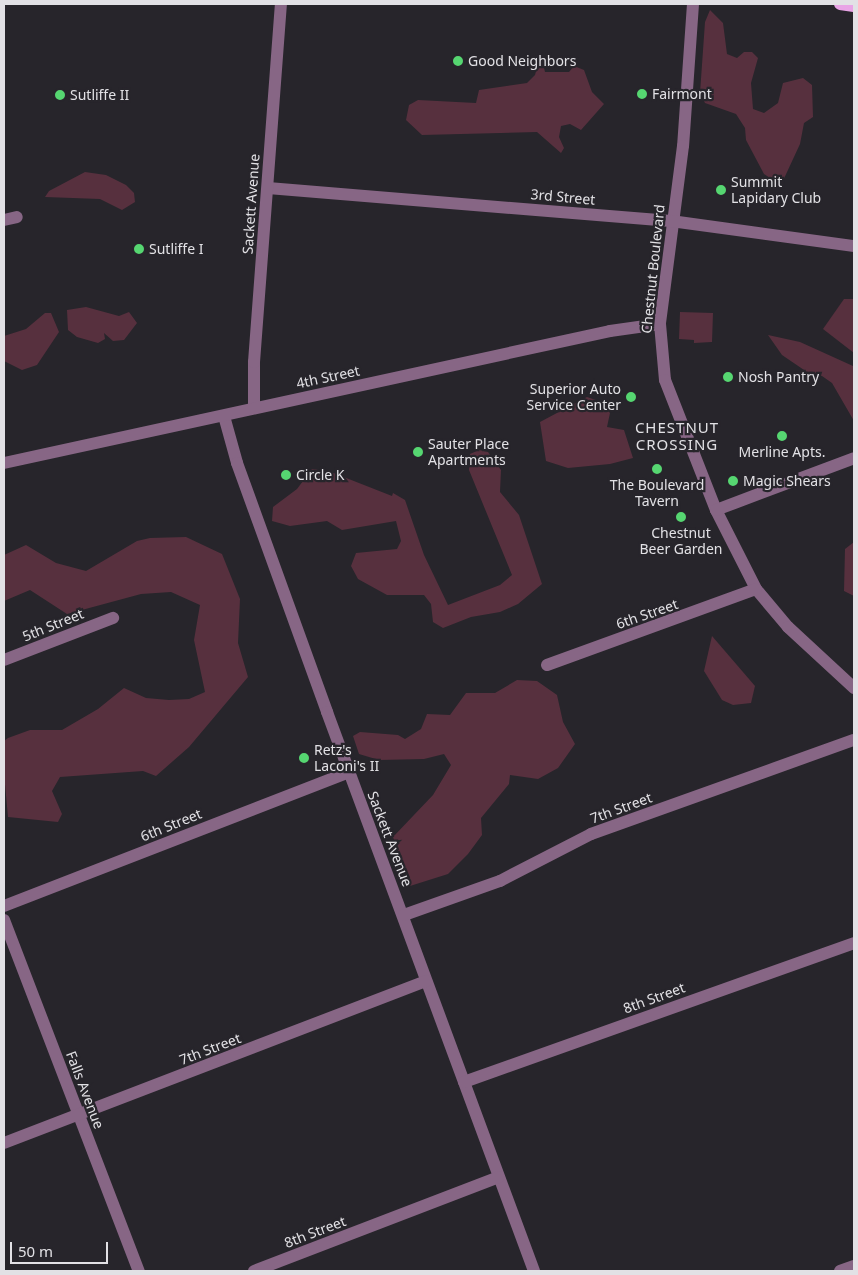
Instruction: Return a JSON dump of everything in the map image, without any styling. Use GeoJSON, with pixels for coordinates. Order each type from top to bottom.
{"type":"FeatureCollection","features":[{"type":"Feature","properties":{"kind":"main road"},"geometry":{"type":"LineString","coordinates":[[840,4],[854,6]]}},
{"type":"Feature","properties":{"kind":"street","name":"Sackett Avenue"},"geometry":{"type":"LineString","coordinates":[[254,407],[254,362],[281,4]]}},
{"type":"Feature","properties":{"kind":"street","name":"Chestnut Boulevard"},"geometry":{"type":"LineString","coordinates":[[693,4],[683,142],[671,221],[660,324],[665,380],[716,510],[756,589],[788,627],[854,688]]}},
{"type":"Feature","properties":{"kind":"street","name":"3rd Street"},"geometry":{"type":"LineString","coordinates":[[268,188],[671,221],[854,246]]}},
{"type":"Feature","properties":{"kind":"street"},"geometry":{"type":"LineString","coordinates":[[4,220],[17,217]]}},
{"type":"Feature","properties":{"kind":"street","name":"4th Street"},"geometry":{"type":"LineString","coordinates":[[4,463],[224,416],[254,407],[610,331],[660,324]]}},
{"type":"Feature","properties":{"kind":"street","name":"Sackett Avenue"},"geometry":{"type":"LineString","coordinates":[[224,416],[237,463],[349,772],[404,915],[426,981],[534,1271]]}},
{"type":"Feature","properties":{"kind":"street"},"geometry":{"type":"LineString","coordinates":[[716,510],[854,458]]}},
{"type":"Feature","properties":{"kind":"street","name":"6th Street"},"geometry":{"type":"LineString","coordinates":[[547,665],[756,589]]}},
{"type":"Feature","properties":{"kind":"street","name":"5th Street"},"geometry":{"type":"LineString","coordinates":[[4,660],[113,618]]}},
{"type":"Feature","properties":{"kind":"street","name":"7th Street"},"geometry":{"type":"LineString","coordinates":[[404,915],[500,881],[591,834],[854,740]]}},
{"type":"Feature","properties":{"kind":"street","name":"6th Street"},"geometry":{"type":"LineString","coordinates":[[4,906],[349,772]]}},
{"type":"Feature","properties":{"kind":"street","name":"Falls Avenue"},"geometry":{"type":"LineString","coordinates":[[4,920],[139,1271]]}},
{"type":"Feature","properties":{"kind":"street","name":"8th Street"},"geometry":{"type":"LineString","coordinates":[[464,1082],[854,943]]}},
{"type":"Feature","properties":{"kind":"street","name":"7th Street"},"geometry":{"type":"LineString","coordinates":[[4,1143],[426,981]]}},
{"type":"Feature","properties":{"kind":"street","name":"8th Street"},"geometry":{"type":"LineString","coordinates":[[254,1271],[499,1177]]}},
{"type":"Feature","properties":{"kind":"street"},"geometry":{"type":"LineString","coordinates":[[840,1271],[854,1266]]}},
{"type":"Feature","properties":{"kind":"shaded area"},"geometry":{"type":"Polygon","coordinates":[[[710,10],[723,23],[727,54],[737,58],[744,52],[752,52],[758,58],[751,83],[753,109],[764,113],[778,103],[783,83],[803,78],[812,85],[813,117],[804,123],[800,144],[781,185],[764,174],[746,140],[745,128],[736,114],[705,103],[700,93],[705,22],[710,10]]]}},
{"type":"Feature","properties":{"kind":"shaded area"},"geometry":{"type":"Polygon","coordinates":[[[538,64],[543,64],[545,72],[569,72],[574,66],[584,70],[592,92],[604,104],[581,130],[570,124],[561,126],[559,137],[564,148],[561,153],[537,132],[422,135],[406,120],[409,105],[418,100],[476,103],[479,90],[527,83],[535,75],[538,64]]]}},
{"type":"Feature","properties":{"kind":"shaded area"},"geometry":{"type":"Polygon","coordinates":[[[85,172],[106,175],[126,185],[134,193],[135,202],[122,210],[100,199],[45,197],[49,191],[85,172]]]}},
{"type":"Feature","properties":{"kind":"shaded area"},"geometry":{"type":"Polygon","coordinates":[[[844,299],[854,299],[854,353],[823,329],[844,299]]]}},
{"type":"Feature","properties":{"kind":"shaded area"},"geometry":{"type":"Polygon","coordinates":[[[86,307],[119,316],[129,312],[137,323],[124,340],[113,341],[104,333],[105,339],[98,343],[77,337],[68,330],[67,310],[86,307]]]}},
{"type":"Feature","properties":{"kind":"shaded area"},"geometry":{"type":"Polygon","coordinates":[[[680,312],[713,313],[712,342],[694,343],[694,340],[679,339],[680,312]]]}},
{"type":"Feature","properties":{"kind":"shaded area"},"geometry":{"type":"Polygon","coordinates":[[[45,313],[51,313],[59,332],[37,365],[22,370],[4,361],[4,336],[26,329],[45,313]]]}},
{"type":"Feature","properties":{"kind":"shaded area"},"geometry":{"type":"Polygon","coordinates":[[[768,335],[800,342],[853,366],[854,421],[832,383],[822,376],[807,372],[782,355],[768,335]]]}},
{"type":"Feature","properties":{"kind":"shaded area"},"geometry":{"type":"Polygon","coordinates":[[[587,397],[599,401],[610,413],[607,427],[624,430],[633,458],[610,464],[568,468],[546,461],[540,422],[587,397]]]}},
{"type":"Feature","properties":{"kind":"shaded area"},"geometry":{"type":"Polygon","coordinates":[[[479,450],[488,452],[501,470],[500,492],[519,515],[542,584],[518,604],[500,612],[471,617],[443,628],[433,622],[431,604],[424,595],[387,595],[358,579],[351,566],[356,553],[397,549],[401,541],[396,521],[342,530],[327,521],[290,526],[272,521],[273,507],[297,489],[312,469],[331,472],[392,496],[393,493],[405,500],[424,555],[448,605],[500,585],[512,575],[469,470],[470,454],[479,450]]]}},
{"type":"Feature","properties":{"kind":"shaded area"},"geometry":{"type":"Polygon","coordinates":[[[186,537],[222,554],[240,599],[238,643],[248,677],[189,747],[156,776],[143,771],[60,777],[52,791],[62,814],[58,822],[8,817],[4,773],[4,741],[8,738],[30,730],[62,730],[98,709],[124,688],[146,698],[169,700],[189,699],[205,692],[194,640],[200,605],[171,592],[141,594],[67,614],[30,590],[4,601],[4,555],[26,545],[56,563],[86,571],[137,541],[150,538],[186,537]]]}},
{"type":"Feature","properties":{"kind":"shaded area"},"geometry":{"type":"Polygon","coordinates":[[[854,542],[854,596],[844,591],[845,549],[854,542]]]}},
{"type":"Feature","properties":{"kind":"shaded area"},"geometry":{"type":"Polygon","coordinates":[[[712,636],[755,686],[751,703],[733,705],[722,700],[704,671],[712,636]]]}},
{"type":"Feature","properties":{"kind":"shaded area"},"geometry":{"type":"Polygon","coordinates":[[[517,680],[537,681],[557,695],[563,722],[575,744],[558,768],[538,779],[510,775],[509,784],[481,818],[482,835],[468,854],[448,874],[410,886],[393,837],[433,795],[451,765],[444,754],[424,759],[379,760],[359,754],[353,736],[360,732],[398,735],[405,739],[421,729],[427,714],[450,715],[466,693],[495,693],[517,680]]]}},
{"type":"Feature","properties":{"kind":"place","name":"Good Neighbors"},"geometry":{"type":"Point","coordinates":[458,61]}},
{"type":"Feature","properties":{"kind":"place","name":"Fairmont"},"geometry":{"type":"Point","coordinates":[642,94]}},
{"type":"Feature","properties":{"kind":"place","name":"Sutliffe II"},"geometry":{"type":"Point","coordinates":[60,95]}},
{"type":"Feature","properties":{"kind":"place","name":"Summit Lapidary Club"},"geometry":{"type":"Point","coordinates":[721,190]}},
{"type":"Feature","properties":{"kind":"place","name":"Sutliffe I"},"geometry":{"type":"Point","coordinates":[139,249]}},
{"type":"Feature","properties":{"kind":"place","name":"Nosh Pantry"},"geometry":{"type":"Point","coordinates":[728,377]}},
{"type":"Feature","properties":{"kind":"place","name":"Superior Auto Service Center"},"geometry":{"type":"Point","coordinates":[631,397]}},
{"type":"Feature","properties":{"kind":"place","name":"Merline Apts."},"geometry":{"type":"Point","coordinates":[782,436]}},
{"type":"Feature","properties":{"kind":"place","name":"Sauter Place Apartments"},"geometry":{"type":"Point","coordinates":[418,452]}},
{"type":"Feature","properties":{"kind":"place","name":"The Boulevard Tavern"},"geometry":{"type":"Point","coordinates":[657,469]}},
{"type":"Feature","properties":{"kind":"place","name":"Circle K"},"geometry":{"type":"Point","coordinates":[286,475]}},
{"type":"Feature","properties":{"kind":"place","name":"Magic Shears"},"geometry":{"type":"Point","coordinates":[733,481]}},
{"type":"Feature","properties":{"kind":"place","name":"Chestnut Beer Garden"},"geometry":{"type":"Point","coordinates":[681,517]}},
{"type":"Feature","properties":{"kind":"place","name":"Retz's Laconi's II"},"geometry":{"type":"Point","coordinates":[304,758]}},
{"type":"Feature","properties":{"kind":"district","name":"CHESTNUT CROSSING"},"geometry":{"type":"Point","coordinates":[677,436]}}]}
